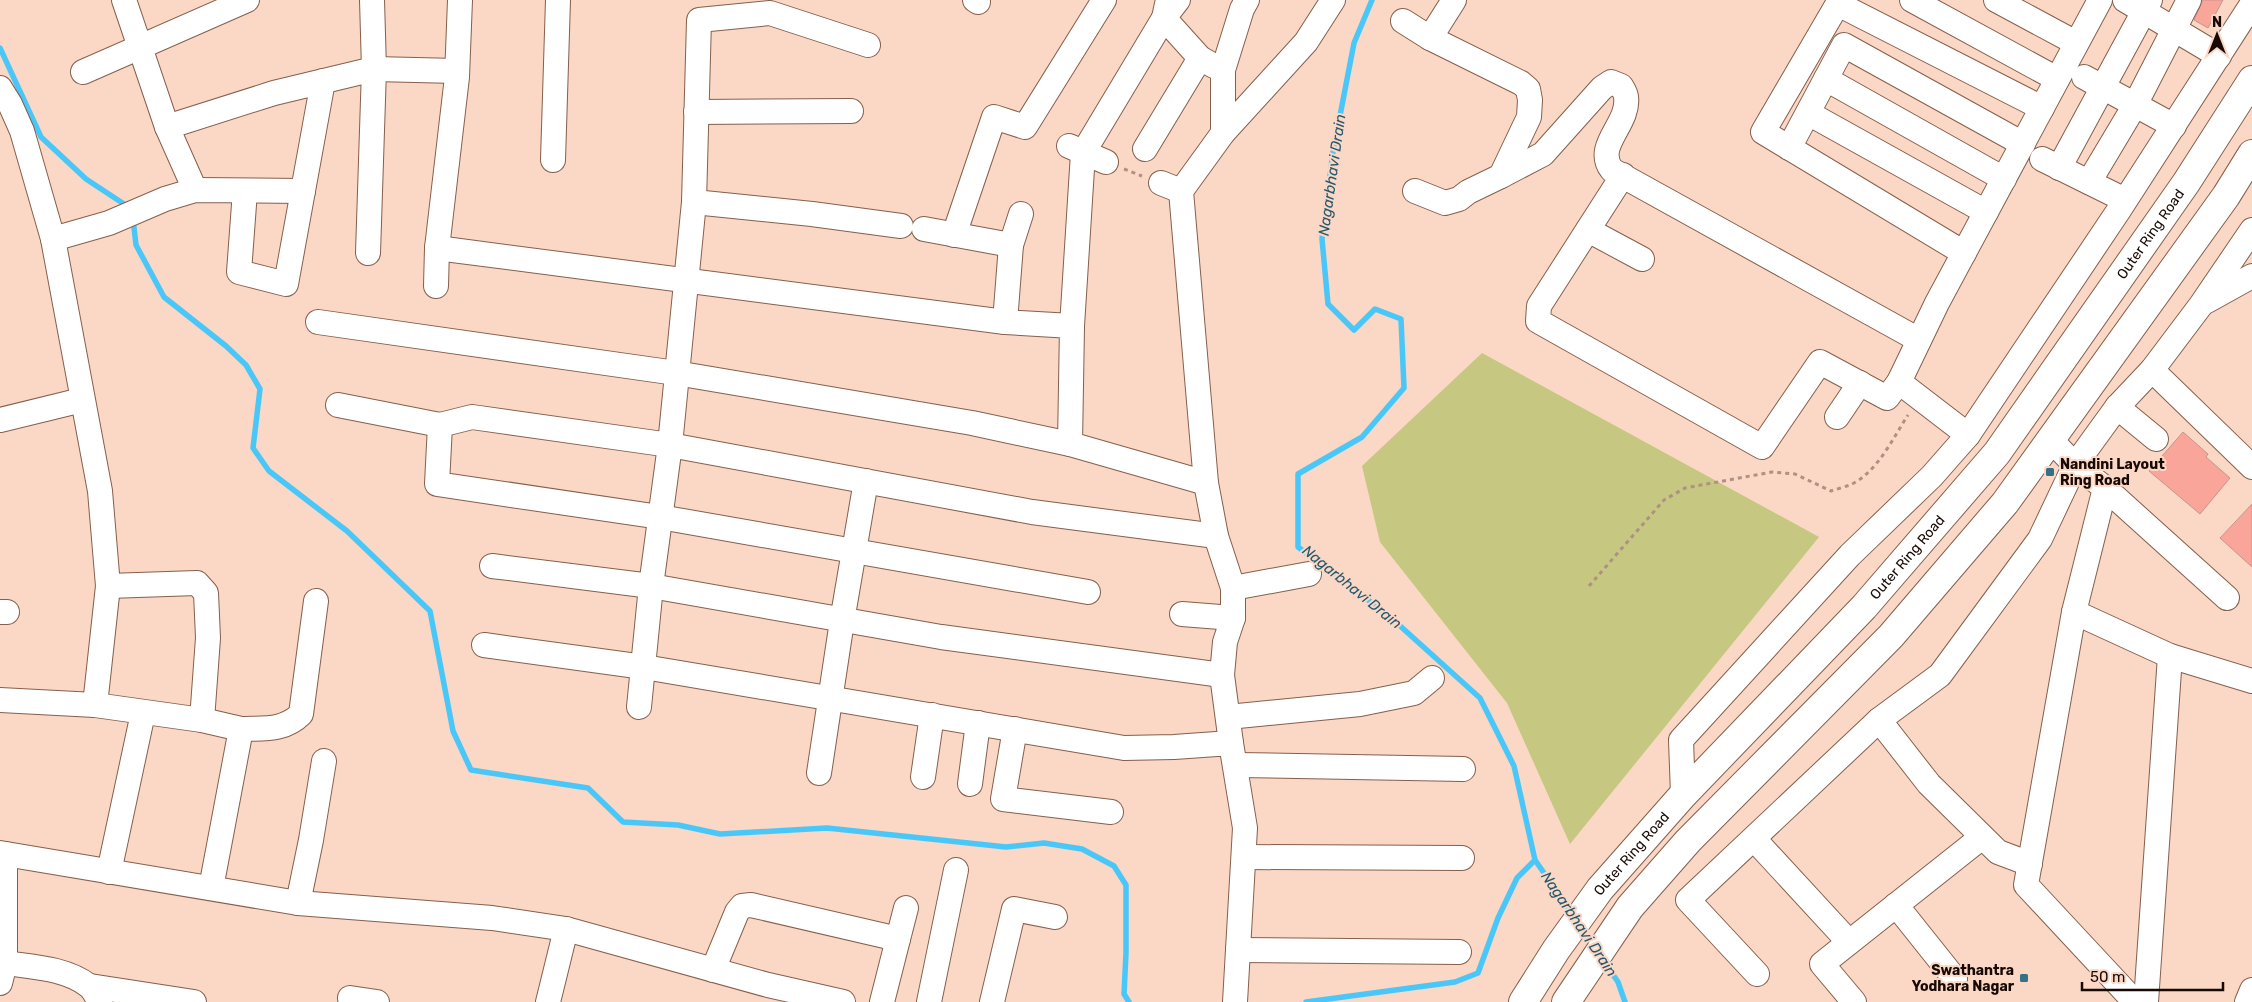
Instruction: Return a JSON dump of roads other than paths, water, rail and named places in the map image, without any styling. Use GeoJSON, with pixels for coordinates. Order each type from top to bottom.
{"type":"FeatureCollection","features":[{"type":"Feature","properties":{"kind":"highway","name":"Outer Ring Road"},"geometry":{"type":"LineString","coordinates":[[1523,1002],[1556,950],[1600,889],[1683,796],[1864,607],[1997,453],[2186,183],[2252,80]]}},
{"type":"Feature","properties":{"kind":"highway"},"geometry":{"type":"LineString","coordinates":[[1566,1002],[1630,907],[1688,841],[1891,636],[2005,503],[2226,196],[2252,154]]}},
{"type":"Feature","properties":{"kind":"street"},"geometry":{"type":"LineString","coordinates":[[124,0],[167,127],[195,190]]}},
{"type":"Feature","properties":{"kind":"street"},"geometry":{"type":"LineString","coordinates":[[83,72],[247,0]]}},
{"type":"Feature","properties":{"kind":"street"},"geometry":{"type":"LineString","coordinates":[[368,253],[374,69],[372,0]]}},
{"type":"Feature","properties":{"kind":"street"},"geometry":{"type":"LineString","coordinates":[[436,286],[437,248],[457,71],[460,0]]}},
{"type":"Feature","properties":{"kind":"street"},"geometry":{"type":"LineString","coordinates":[[553,160],[558,0]]}},
{"type":"Feature","properties":{"kind":"street"},"geometry":{"type":"LineString","coordinates":[[954,235],[994,117],[1025,127],[1104,0]]}},
{"type":"Feature","properties":{"kind":"street"},"geometry":{"type":"LineString","coordinates":[[1223,133],[1222,70],[1242,9],[1247,0]]}},
{"type":"Feature","properties":{"kind":"street"},"geometry":{"type":"LineString","coordinates":[[1235,1002],[1245,828],[1222,676],[1225,642],[1233,618],[1233,588],[1216,536],[1206,483],[1171,187],[1306,42],[1334,0]]}},
{"type":"Feature","properties":{"kind":"street"},"geometry":{"type":"LineString","coordinates":[[1430,38],[1454,0]]}},
{"type":"Feature","properties":{"kind":"street"},"geometry":{"type":"LineString","coordinates":[[1912,0],[2057,79]]}},
{"type":"Feature","properties":{"kind":"street"},"geometry":{"type":"LineString","coordinates":[[1996,0],[2076,43]]}},
{"type":"Feature","properties":{"kind":"street"},"geometry":{"type":"LineString","coordinates":[[1627,178],[1588,230],[1539,306],[1538,321],[1762,447],[1820,362],[1887,398],[1899,382],[1964,253],[2100,0]]}},
{"type":"Feature","properties":{"kind":"street"},"geometry":{"type":"LineString","coordinates":[[2089,182],[2135,104],[2189,0]]}},
{"type":"Feature","properties":{"kind":"street"},"geometry":{"type":"LineString","coordinates":[[1964,253],[1763,132],[1839,2],[2042,108]]}},
{"type":"Feature","properties":{"kind":"street"},"geometry":{"type":"LineString","coordinates":[[2125,200],[2051,164],[2093,82],[2139,4],[2173,29],[2218,56]]}},
{"type":"Feature","properties":{"kind":"street"},"geometry":{"type":"LineString","coordinates":[[1683,796],[1681,740],[1850,555],[1932,476],[1968,435],[2174,126],[2252,4]]}},
{"type":"Feature","properties":{"kind":"street"},"geometry":{"type":"LineString","coordinates":[[1070,444],[1076,149],[1170,6],[1200,58],[1222,70]]}},
{"type":"Feature","properties":{"kind":"street"},"geometry":{"type":"LineString","coordinates":[[639,707],[651,586],[670,445],[694,202],[699,20],[770,13],[868,46]]}},
{"type":"Feature","properties":{"kind":"street"},"geometry":{"type":"LineString","coordinates":[[1403,21],[1430,38],[1521,83],[1528,89],[1529,117],[1501,176]]}},
{"type":"Feature","properties":{"kind":"street"},"geometry":{"type":"LineString","coordinates":[[1789,148],[1844,44],[2022,144]]}},
{"type":"Feature","properties":{"kind":"street"},"geometry":{"type":"LineString","coordinates":[[1145,150],[1200,58]]}},
{"type":"Feature","properties":{"kind":"street"},"geometry":{"type":"LineString","coordinates":[[167,127],[274,93],[374,69],[457,71]]}},
{"type":"Feature","properties":{"kind":"street"},"geometry":{"type":"LineString","coordinates":[[1826,79],[2004,179]]}},
{"type":"Feature","properties":{"kind":"street"},"geometry":{"type":"LineString","coordinates":[[246,191],[239,272],[286,284],[323,81]]}},
{"type":"Feature","properties":{"kind":"street"},"geometry":{"type":"LineString","coordinates":[[1415,191],[1446,203],[1459,199],[1468,192],[1543,154],[1602,88],[1611,82],[1621,86],[1626,97],[1623,116],[1605,152],[1607,163],[1612,170],[1919,340]]}},
{"type":"Feature","properties":{"kind":"street"},"geometry":{"type":"LineString","coordinates":[[2093,82],[2174,126]]}},
{"type":"Feature","properties":{"kind":"street"},"geometry":{"type":"LineString","coordinates":[[0,88],[10,104],[22,131],[52,239],[100,491],[108,586],[95,705]]}},
{"type":"Feature","properties":{"kind":"street"},"geometry":{"type":"LineString","coordinates":[[696,112],[851,111]]}},
{"type":"Feature","properties":{"kind":"street"},"geometry":{"type":"LineString","coordinates":[[1808,113],[1986,212]]}},
{"type":"Feature","properties":{"kind":"street"},"geometry":{"type":"LineString","coordinates":[[1076,149],[1106,162]]}},
{"type":"Feature","properties":{"kind":"street"},"geometry":{"type":"LineString","coordinates":[[52,239],[109,223],[195,190],[303,191]]}},
{"type":"Feature","properties":{"kind":"street"},"geometry":{"type":"LineString","coordinates":[[694,202],[812,214],[1012,245]]}},
{"type":"Feature","properties":{"kind":"street"},"geometry":{"type":"LineString","coordinates":[[1005,322],[1012,245],[1021,214]]}},
{"type":"Feature","properties":{"kind":"street"},"geometry":{"type":"LineString","coordinates":[[1588,230],[1642,259]]}},
{"type":"Feature","properties":{"kind":"street"},"geometry":{"type":"LineString","coordinates":[[1757,974],[1688,900],[1879,720],[1940,674],[2040,539],[2075,465],[2117,408],[2152,370],[2201,305],[2252,230]]}},
{"type":"Feature","properties":{"kind":"street"},"geometry":{"type":"LineString","coordinates":[[437,248],[1005,322],[1072,326]]}},
{"type":"Feature","properties":{"kind":"street"},"geometry":{"type":"LineString","coordinates":[[2201,305],[2252,276]]}},
{"type":"Feature","properties":{"kind":"street"},"geometry":{"type":"LineString","coordinates":[[318,322],[676,373],[963,421],[1070,444],[1206,483]]}},
{"type":"Feature","properties":{"kind":"street"},"geometry":{"type":"LineString","coordinates":[[2152,370],[2252,468]]}},
{"type":"Feature","properties":{"kind":"street"},"geometry":{"type":"LineString","coordinates":[[1899,382],[1968,435]]}},
{"type":"Feature","properties":{"kind":"street"},"geometry":{"type":"LineString","coordinates":[[1837,417],[1860,383]]}},
{"type":"Feature","properties":{"kind":"street"},"geometry":{"type":"LineString","coordinates":[[0,420],[82,400]]}},
{"type":"Feature","properties":{"kind":"street"},"geometry":{"type":"LineString","coordinates":[[338,405],[440,425],[472,417],[670,445],[1032,512],[1216,536]]}},
{"type":"Feature","properties":{"kind":"street"},"geometry":{"type":"LineString","coordinates":[[2117,408],[2156,439]]}},
{"type":"Feature","properties":{"kind":"street"},"geometry":{"type":"LineString","coordinates":[[440,425],[437,484],[660,517],[855,550],[1020,582],[1088,592]]}},
{"type":"Feature","properties":{"kind":"street"},"geometry":{"type":"LineString","coordinates":[[2051,440],[2075,465],[2105,488],[2227,598]]}},
{"type":"Feature","properties":{"kind":"street"},"geometry":{"type":"LineString","coordinates":[[820,773],[842,621],[866,481]]}},
{"type":"Feature","properties":{"kind":"street"},"geometry":{"type":"LineString","coordinates":[[2105,488],[2074,612],[2026,885],[2135,1002]]}},
{"type":"Feature","properties":{"kind":"street"},"geometry":{"type":"LineString","coordinates":[[492,566],[651,586],[941,637],[1222,676]]}},
{"type":"Feature","properties":{"kind":"street"},"geometry":{"type":"LineString","coordinates":[[1233,588],[1309,574]]}},
{"type":"Feature","properties":{"kind":"street"},"geometry":{"type":"LineString","coordinates":[[108,586],[197,583],[206,593],[208,638],[202,720]]}},
{"type":"Feature","properties":{"kind":"street"},"geometry":{"type":"LineString","coordinates":[[0,700],[95,705],[202,720],[241,729],[279,728],[293,722],[301,714],[316,601]]}},
{"type":"Feature","properties":{"kind":"street"},"geometry":{"type":"LineString","coordinates":[[2074,612],[2170,656],[2252,681]]}},
{"type":"Feature","properties":{"kind":"street"},"geometry":{"type":"LineString","coordinates":[[1182,614],[1233,618]]}},
{"type":"Feature","properties":{"kind":"street"},"geometry":{"type":"LineString","coordinates":[[484,645],[644,667],[1124,748],[1174,747],[1234,754],[1463,769]]}},
{"type":"Feature","properties":{"kind":"street"},"geometry":{"type":"LineString","coordinates":[[2146,1002],[2170,656]]}},
{"type":"Feature","properties":{"kind":"street"},"geometry":{"type":"LineString","coordinates":[[1228,717],[1360,704],[1414,693],[1432,678]]}},
{"type":"Feature","properties":{"kind":"street"},"geometry":{"type":"LineString","coordinates":[[109,872],[143,713]]}},
{"type":"Feature","properties":{"kind":"street"},"geometry":{"type":"LineString","coordinates":[[923,777],[932,715]]}},
{"type":"Feature","properties":{"kind":"street"},"geometry":{"type":"LineString","coordinates":[[1879,720],[1929,784],[1982,837],[1998,852],[2030,864]]}},
{"type":"Feature","properties":{"kind":"street"},"geometry":{"type":"LineString","coordinates":[[970,784],[978,723]]}},
{"type":"Feature","properties":{"kind":"street"},"geometry":{"type":"LineString","coordinates":[[211,888],[241,729]]}},
{"type":"Feature","properties":{"kind":"street"},"geometry":{"type":"LineString","coordinates":[[1015,729],[1003,799],[1111,812]]}},
{"type":"Feature","properties":{"kind":"street"},"geometry":{"type":"LineString","coordinates":[[298,903],[324,761]]}},
{"type":"Feature","properties":{"kind":"street"},"geometry":{"type":"LineString","coordinates":[[1854,1002],[1822,964],[1982,837]]}},
{"type":"Feature","properties":{"kind":"street"},"geometry":{"type":"LineString","coordinates":[[1754,838],[1849,942]]}},
{"type":"Feature","properties":{"kind":"street"},"geometry":{"type":"LineString","coordinates":[[194,1002],[95,994],[66,974],[48,969],[2,973],[2,854],[298,903],[492,918],[566,929],[714,970],[766,993],[843,1002]]}},
{"type":"Feature","properties":{"kind":"street"},"geometry":{"type":"LineString","coordinates":[[1244,857],[1462,858]]}},
{"type":"Feature","properties":{"kind":"street"},"geometry":{"type":"LineString","coordinates":[[929,1002],[956,870]]}},
{"type":"Feature","properties":{"kind":"street"},"geometry":{"type":"LineString","coordinates":[[714,970],[737,912],[742,906],[751,905],[898,939]]}},
{"type":"Feature","properties":{"kind":"street"},"geometry":{"type":"LineString","coordinates":[[1896,905],[1955,979]]}},
{"type":"Feature","properties":{"kind":"street"},"geometry":{"type":"LineString","coordinates":[[882,1002],[906,908]]}},
{"type":"Feature","properties":{"kind":"street"},"geometry":{"type":"LineString","coordinates":[[992,1002],[1014,910],[1055,917]]}},
{"type":"Feature","properties":{"kind":"street"},"geometry":{"type":"LineString","coordinates":[[548,1002],[566,929]]}},
{"type":"Feature","properties":{"kind":"street"},"geometry":{"type":"LineString","coordinates":[[1238,950],[1459,952]]}},
{"type":"Feature","properties":{"kind":"street"},"geometry":{"type":"LineString","coordinates":[[2247,1002],[2252,990]]}},
{"type":"Feature","properties":{"kind":"street"},"geometry":{"type":"LineString","coordinates":[[350,998],[377,1002]]}},
{"type":"Feature","properties":{"kind":"waterway","name":"Nagarbhavi Drain"},"geometry":{"type":"LineString","coordinates":[[1372,0],[1354,43],[1333,152],[1322,239],[1328,304],[1354,330],[1375,309],[1401,319],[1404,388],[1362,437],[1298,474],[1298,547],[1388,615],[1480,698],[1514,766],[1535,860],[1573,915]]}},
{"type":"Feature","properties":{"kind":"waterway"},"geometry":{"type":"LineString","coordinates":[[0,48],[41,137],[86,179],[130,208]]}},
{"type":"Feature","properties":{"kind":"waterway"},"geometry":{"type":"LineString","coordinates":[[133,219],[136,245],[164,297],[226,346],[246,365],[260,389],[253,448],[269,471],[347,531],[430,611],[453,731],[471,770],[588,788],[623,822],[678,825],[720,834],[827,828],[1006,847],[1044,843],[1082,849],[1114,866],[1126,885],[1124,994],[1129,1002]]}},
{"type":"Feature","properties":{"kind":"waterway"},"geometry":{"type":"LineString","coordinates":[[1306,1002],[1455,982],[1478,973],[1498,918],[1517,878],[1535,860]]}},
{"type":"Feature","properties":{"kind":"waterway","name":"Nagarbhavi Drain"},"geometry":{"type":"LineString","coordinates":[[1581,927],[1594,947]]}},
{"type":"Feature","properties":{"kind":"waterway","name":"Nagarbhavi Drain"},"geometry":{"type":"LineString","coordinates":[[1603,960],[1618,982],[1625,1002]]}},
{"type":"Feature","properties":{"kind":"place","name":"Nandini Layout Ring Road"},"geometry":{"type":"Point","coordinates":[2050,472]}},
{"type":"Feature","properties":{"kind":"place","name":"Swathantra Yodhara Nagar"},"geometry":{"type":"Point","coordinates":[2024,978]}}]}
